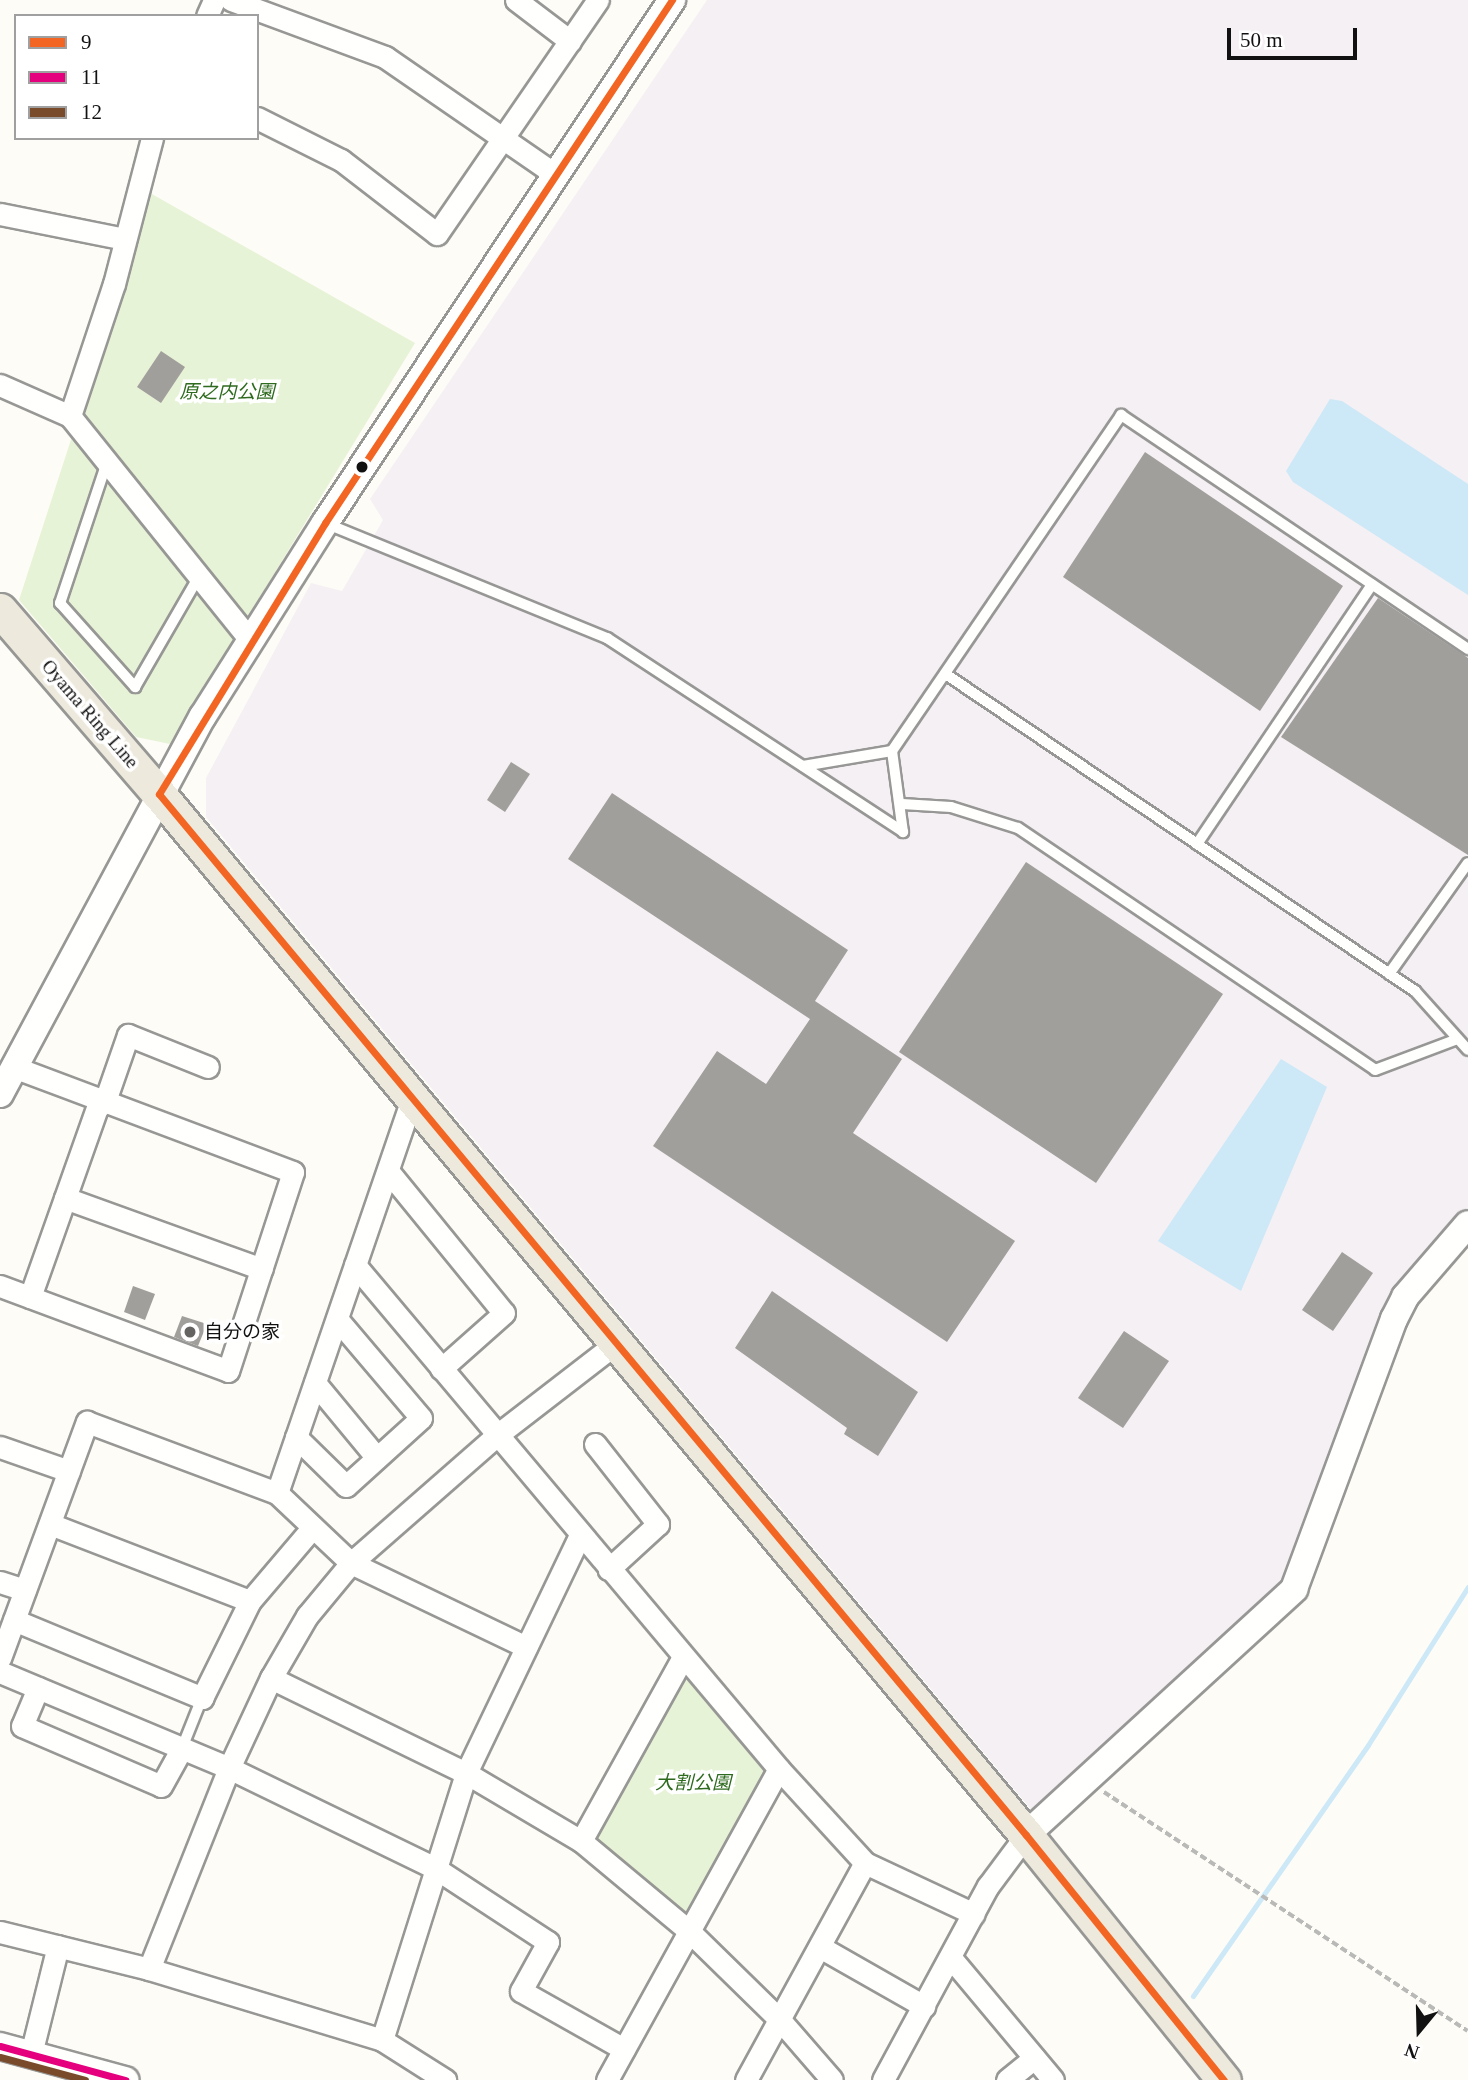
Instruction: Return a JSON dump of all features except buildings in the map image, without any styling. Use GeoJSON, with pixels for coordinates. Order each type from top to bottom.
{"type":"FeatureCollection","features":[{"type":"Feature","properties":{"kind":"main road","name":"Oyama Ring Line"},"geometry":{"type":"LineString","coordinates":[[0,610],[159,794],[411,1101],[1026,1835],[1214,2077]]}},
{"type":"Feature","properties":{"kind":"street"},"geometry":{"type":"LineString","coordinates":[[231,0],[385,57],[556,176]]}},
{"type":"Feature","properties":{"kind":"street"},"geometry":{"type":"LineString","coordinates":[[516,0],[570,41]]}},
{"type":"Feature","properties":{"kind":"street"},"geometry":{"type":"LineString","coordinates":[[259,119],[341,160],[437,234],[598,0]]}},
{"type":"Feature","properties":{"kind":"street"},"geometry":{"type":"LineString","coordinates":[[0,1094],[159,794],[250,640],[672,0]]}},
{"type":"Feature","properties":{"kind":"street"},"geometry":{"type":"LineString","coordinates":[[70,416],[125,239],[151,140]]}},
{"type":"Feature","properties":{"kind":"street"},"geometry":{"type":"LineString","coordinates":[[0,214],[125,239]]}},
{"type":"Feature","properties":{"kind":"street"},"geometry":{"type":"LineString","coordinates":[[0,385],[70,416],[250,640]]}},
{"type":"Feature","properties":{"kind":"street"},"geometry":{"type":"LineString","coordinates":[[30,1297],[97,1108],[105,1101],[128,1035],[208,1067]]}},
{"type":"Feature","properties":{"kind":"street"},"geometry":{"type":"LineString","coordinates":[[0,1286],[228,1371],[293,1172],[13,1067]]}},
{"type":"Feature","properties":{"kind":"street"},"geometry":{"type":"LineString","coordinates":[[277,1493],[411,1101]]}},
{"type":"Feature","properties":{"kind":"street"},"geometry":{"type":"LineString","coordinates":[[388,1171],[504,1313],[441,1369]]}},
{"type":"Feature","properties":{"kind":"street"},"geometry":{"type":"LineString","coordinates":[[65,1198],[262,1269]]}},
{"type":"Feature","properties":{"kind":"street"},"geometry":{"type":"LineString","coordinates":[[883,2080],[1003,1863],[1026,1835],[1294,1589],[1394,1319],[1405,1297],[1468,1224]]}},
{"type":"Feature","properties":{"kind":"street"},"geometry":{"type":"LineString","coordinates":[[355,1265],[683,1657],[779,1769],[865,1863],[974,1914]]}},
{"type":"Feature","properties":{"kind":"street"},"geometry":{"type":"LineString","coordinates":[[296,1437],[346,1486],[421,1418],[337,1320]]}},
{"type":"Feature","properties":{"kind":"street"},"geometry":{"type":"LineString","coordinates":[[149,1969],[229,1768],[271,1678],[307,1616],[351,1563],[496,1436],[615,1344]]}},
{"type":"Feature","properties":{"kind":"street"},"geometry":{"type":"LineString","coordinates":[[315,1383],[377,1458]]}},
{"type":"Feature","properties":{"kind":"street"},"geometry":{"type":"LineString","coordinates":[[0,1658],[88,1422],[277,1493],[351,1563],[526,1647]]}},
{"type":"Feature","properties":{"kind":"street"},"geometry":{"type":"LineString","coordinates":[[595,1444],[658,1524],[609,1569]]}},
{"type":"Feature","properties":{"kind":"street"},"geometry":{"type":"LineString","coordinates":[[0,1447],[69,1471]]}},
{"type":"Feature","properties":{"kind":"street"},"geometry":{"type":"LineString","coordinates":[[50,1524],[250,1601]]}},
{"type":"Feature","properties":{"kind":"street"},"geometry":{"type":"LineString","coordinates":[[14,1620],[202,1698],[250,1601],[313,1527]]}},
{"type":"Feature","properties":{"kind":"street"},"geometry":{"type":"LineString","coordinates":[[382,2040],[466,1773],[580,1535]]}},
{"type":"Feature","properties":{"kind":"street"},"geometry":{"type":"LineString","coordinates":[[0,1582],[25,1590]]}},
{"type":"Feature","properties":{"kind":"street"},"geometry":{"type":"LineString","coordinates":[[582,1841],[683,1657]]}},
{"type":"Feature","properties":{"kind":"street"},"geometry":{"type":"LineString","coordinates":[[0,1672],[229,1768],[435,1868],[548,1942],[521,1991],[624,2049]]}},
{"type":"Feature","properties":{"kind":"street"},"geometry":{"type":"LineString","coordinates":[[271,1678],[466,1773],[582,1841],[689,1931],[780,2020],[832,2080]]}},
{"type":"Feature","properties":{"kind":"street"},"geometry":{"type":"LineString","coordinates":[[38,1688],[22,1726],[161,1786],[182,1748]]}},
{"type":"Feature","properties":{"kind":"street"},"geometry":{"type":"LineString","coordinates":[[607,2080],[779,1769]]}},
{"type":"Feature","properties":{"kind":"street"},"geometry":{"type":"LineString","coordinates":[[746,2080],[865,1863]]}},
{"type":"Feature","properties":{"kind":"street"},"geometry":{"type":"LineString","coordinates":[[0,1931],[149,1969],[382,2040],[445,2080]]}},
{"type":"Feature","properties":{"kind":"street"},"geometry":{"type":"LineString","coordinates":[[31,2054],[58,1946]]}},
{"type":"Feature","properties":{"kind":"street"},"geometry":{"type":"LineString","coordinates":[[820,1947],[924,2006]]}},
{"type":"Feature","properties":{"kind":"street"},"geometry":{"type":"LineString","coordinates":[[951,1958],[1053,2080]]}},
{"type":"Feature","properties":{"kind":"street"},"geometry":{"type":"LineString","coordinates":[[0,2046],[125,2080]]}},
{"type":"Feature","properties":{"kind":"street"},"geometry":{"type":"LineString","coordinates":[[1007,2080],[1034,2058]]}},
{"type":"Feature","properties":{"kind":"lane"},"geometry":{"type":"LineString","coordinates":[[803,766],[891,751],[947,675],[1121,415],[1468,649]]}},
{"type":"Feature","properties":{"kind":"lane"},"geometry":{"type":"LineString","coordinates":[[107,462],[60,603],[135,687],[199,576]]}},
{"type":"Feature","properties":{"kind":"lane"},"geometry":{"type":"LineString","coordinates":[[325,523],[607,638],[903,832],[902,804],[891,751]]}},
{"type":"Feature","properties":{"kind":"lane"},"geometry":{"type":"LineString","coordinates":[[1197,844],[1372,585]]}},
{"type":"Feature","properties":{"kind":"lane"},"geometry":{"type":"LineString","coordinates":[[947,675],[1389,974],[1429,1005],[1455,1040],[1468,1050]]}},
{"type":"Feature","properties":{"kind":"lane"},"geometry":{"type":"LineString","coordinates":[[902,804],[951,807],[1018,828],[1376,1070],[1455,1040]]}},
{"type":"Feature","properties":{"kind":"lane"},"geometry":{"type":"LineString","coordinates":[[1389,974],[1468,863]]}},
{"type":"Feature","properties":{"kind":"lane"},"geometry":{"type":"LineString","coordinates":[[182,1748],[202,1698]]}},
{"type":"Feature","properties":{"kind":"path"},"geometry":{"type":"LineString","coordinates":[[1086,1780],[1468,2031]]}},
{"type":"Feature","properties":{"kind":"shaded area"},"geometry":{"type":"Polygon","coordinates":[[[707,0],[1468,0],[1468,1207],[1452,1225],[1286,1580],[1034,1813],[206,817],[206,778],[311,583],[342,591],[383,520],[370,499],[707,0]]]}},
{"type":"Feature","properties":{"kind":"green space","name":"原之内公園"},"geometry":{"type":"Polygon","coordinates":[[[143,189],[415,343],[170,744],[136,737],[19,600],[78,418],[143,189]]]}},
{"type":"Feature","properties":{"kind":"green space","name":"大割公園"},"geometry":{"type":"Polygon","coordinates":[[[683,1665],[775,1769],[688,1924],[588,1840],[683,1665]]]}},
{"type":"Feature","properties":{"kind":"water"},"geometry":{"type":"Polygon","coordinates":[[[1330,399],[1342,401],[1468,484],[1468,595],[1293,482],[1286,471],[1330,399]]]}},
{"type":"Feature","properties":{"kind":"water"},"geometry":{"type":"Polygon","coordinates":[[[1281,1059],[1327,1087],[1241,1291],[1158,1241],[1281,1059]]]}},
{"type":"Feature","properties":{"kind":"waterway"},"geometry":{"type":"LineString","coordinates":[[1193,1996],[1368,1745],[1468,1587]]}},
{"type":"Feature","properties":{"kind":"transit line","name":"9"},"geometry":{"type":"LineString","coordinates":[[159,794],[325,523],[672,0]]}},
{"type":"Feature","properties":{"kind":"transit line","name":"9"},"geometry":{"type":"LineString","coordinates":[[159,794],[1026,1835],[1224,2080]]}},
{"type":"Feature","properties":{"kind":"transit line","name":"11"},"geometry":{"type":"LineString","coordinates":[[0,2046],[125,2080]]}},
{"type":"Feature","properties":{"kind":"transit line","name":"12"},"geometry":{"type":"LineString","coordinates":[[0,2057],[85,2080]]}},
{"type":"Feature","properties":{"kind":"place","name":"自分の家"},"geometry":{"type":"Point","coordinates":[190,1332]}}]}
